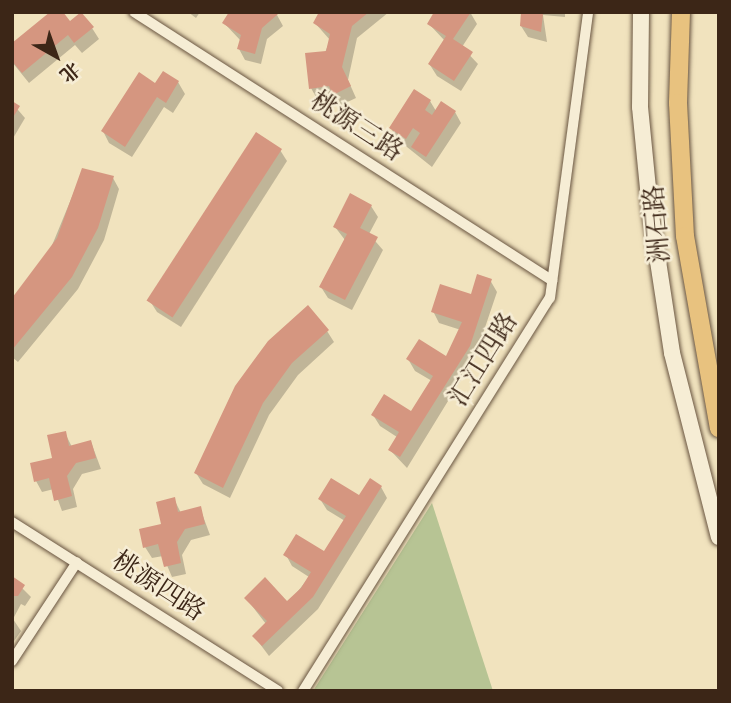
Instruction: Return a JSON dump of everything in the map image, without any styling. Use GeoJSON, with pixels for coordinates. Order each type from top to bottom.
{"type":"FeatureCollection","features":[{"type":"Feature","properties":{"kind":"main road"},"geometry":{"type":"LineString","coordinates":[[641,12],[640,107],[650,209],[672,353],[719,537]]}},
{"type":"Feature","properties":{"kind":"main road","name":"洲石路"},"geometry":{"type":"LineString","coordinates":[[681,12],[678,103],[685,236],[719,428]]}},
{"type":"Feature","properties":{"kind":"street","name":"桃源三路"},"geometry":{"type":"LineString","coordinates":[[134,12],[552,280]]}},
{"type":"Feature","properties":{"kind":"street","name":"汇江四路"},"geometry":{"type":"LineString","coordinates":[[303,691],[550,298],[588,12]]}},
{"type":"Feature","properties":{"kind":"street","name":"桃源四路"},"geometry":{"type":"LineString","coordinates":[[12,522],[278,691]]}},
{"type":"Feature","properties":{"kind":"street"},"geometry":{"type":"LineString","coordinates":[[12,661],[77,562]]}},
{"type":"Feature","properties":{"kind":"green space"},"geometry":{"type":"Polygon","coordinates":[[[432,503],[493,691],[313,691],[432,503]]]}},
{"type":"Feature","properties":{"kind":"building"},"geometry":{"type":"Polygon","coordinates":[[[50,12],[63,12],[70,21],[81,12],[94,27],[74,43],[68,35],[22,73],[12,61],[12,43],[50,12]]]}},
{"type":"Feature","properties":{"kind":"building"},"geometry":{"type":"Polygon","coordinates":[[[229,12],[278,14],[262,28],[255,54],[237,49],[241,35],[222,23],[229,12]]]}},
{"type":"Feature","properties":{"kind":"building"},"geometry":{"type":"Polygon","coordinates":[[[319,12],[369,12],[352,26],[342,67],[351,86],[333,95],[329,86],[309,89],[305,53],[326,51],[330,34],[313,23],[319,12]]]}},
{"type":"Feature","properties":{"kind":"building"},"geometry":{"type":"Polygon","coordinates":[[[434,12],[471,12],[453,39],[473,52],[454,81],[428,64],[446,36],[427,24],[434,12]]]}},
{"type":"Feature","properties":{"kind":"building"},"geometry":{"type":"Polygon","coordinates":[[[521,12],[543,14],[541,32],[520,26],[521,12]]]}},
{"type":"Feature","properties":{"kind":"building"},"geometry":{"type":"Polygon","coordinates":[[[163,71],[179,81],[166,103],[157,97],[125,147],[101,131],[139,72],[155,83],[163,71]]]}},
{"type":"Feature","properties":{"kind":"building"},"geometry":{"type":"Polygon","coordinates":[[[414,89],[431,100],[425,110],[432,115],[441,101],[456,111],[426,157],[411,147],[420,133],[413,128],[406,139],[389,128],[414,89]]]}},
{"type":"Feature","properties":{"kind":"building"},"geometry":{"type":"Polygon","coordinates":[[[12,101],[20,106],[12,119],[12,101]]]}},
{"type":"Feature","properties":{"kind":"building"},"geometry":{"type":"Polygon","coordinates":[[[256,132],[282,149],[173,317],[147,301],[256,132]]]}},
{"type":"Feature","properties":{"kind":"building"},"geometry":{"type":"Polygon","coordinates":[[[82,168],[114,176],[98,228],[72,277],[12,350],[12,298],[57,238],[82,168]]]}},
{"type":"Feature","properties":{"kind":"building"},"geometry":{"type":"Polygon","coordinates":[[[350,193],[372,205],[360,228],[378,237],[345,300],[319,287],[347,234],[333,227],[350,193]]]}},
{"type":"Feature","properties":{"kind":"building"},"geometry":{"type":"Polygon","coordinates":[[[477,274],[492,279],[470,346],[400,457],[388,450],[399,432],[371,415],[384,394],[411,411],[433,376],[406,359],[419,339],[446,356],[462,322],[431,312],[440,284],[471,294],[477,274]]]}},
{"type":"Feature","properties":{"kind":"building"},"geometry":{"type":"Polygon","coordinates":[[[308,305],[329,330],[292,363],[263,403],[223,488],[194,473],[235,386],[268,341],[308,305]]]}},
{"type":"Feature","properties":{"kind":"building"},"geometry":{"type":"Polygon","coordinates":[[[66,431],[69,446],[91,440],[96,458],[76,463],[67,476],[72,496],[54,501],[49,478],[34,482],[30,463],[52,458],[47,435],[66,431]]]}},
{"type":"Feature","properties":{"kind":"building"},"geometry":{"type":"Polygon","coordinates":[[[331,478],[359,495],[370,478],[382,486],[313,597],[262,646],[252,636],[267,621],[244,598],[265,577],[287,601],[301,588],[311,572],[283,555],[296,534],[324,551],[346,516],[318,499],[331,478]]]}},
{"type":"Feature","properties":{"kind":"building"},"geometry":{"type":"Polygon","coordinates":[[[175,497],[178,512],[201,506],[205,524],[185,529],[177,542],[181,563],[164,567],[158,544],[143,548],[139,529],[161,524],[156,502],[175,497]]]}},
{"type":"Feature","properties":{"kind":"building"},"geometry":{"type":"Polygon","coordinates":[[[12,576],[25,585],[18,596],[12,596],[12,576]]]}}]}
